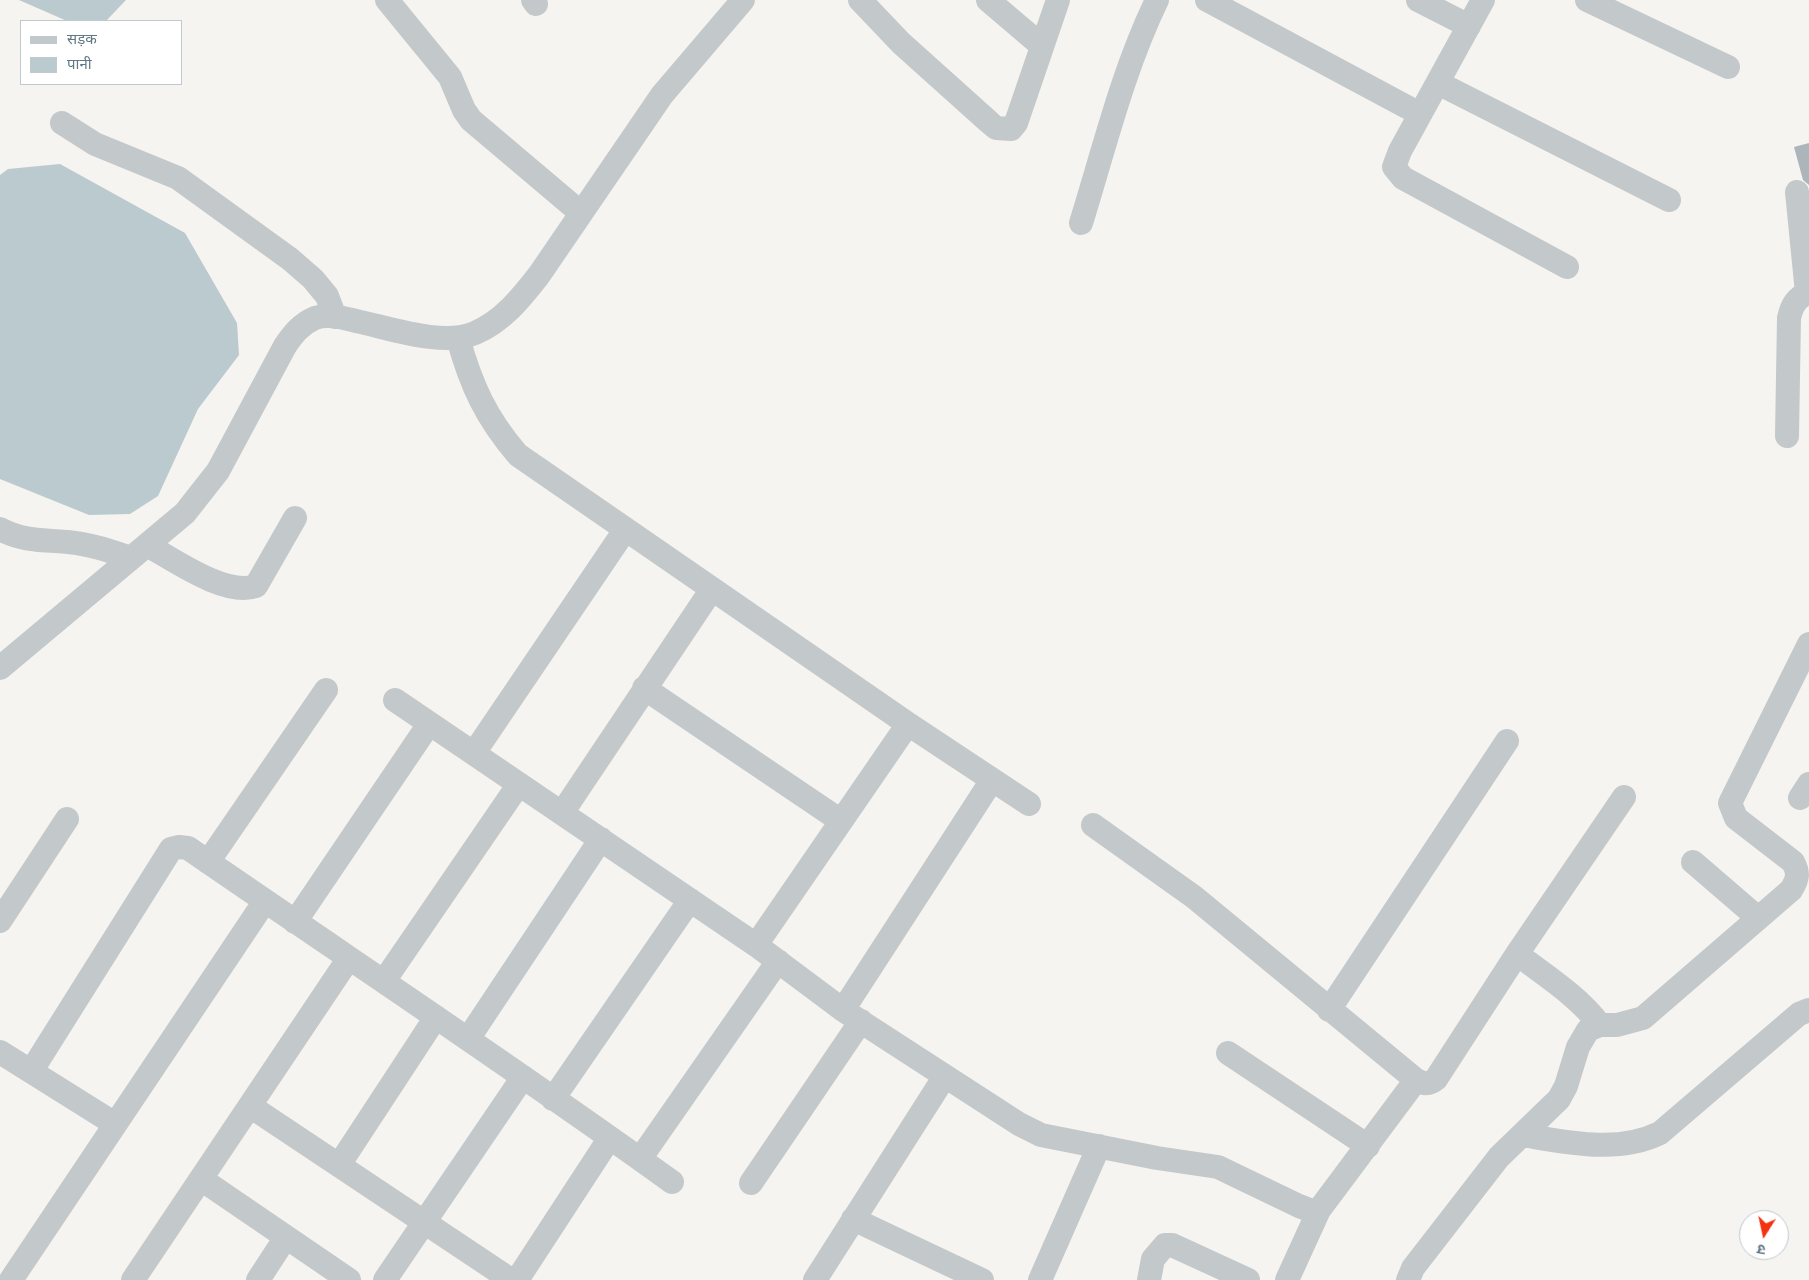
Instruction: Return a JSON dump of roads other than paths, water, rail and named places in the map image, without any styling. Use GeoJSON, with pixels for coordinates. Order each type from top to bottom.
{"type":"FeatureCollection","features":[{"type":"Feature","properties":{"kind":"street"},"geometry":{"type":"LineString","coordinates":[[387,0],[450,77],[464,110],[471,120],[581,213]]}},
{"type":"Feature","properties":{"kind":"street"},"geometry":{"type":"LineString","coordinates":[[0,668],[185,513],[218,471],[285,346],[294,332],[305,323],[317,317],[335,317],[413,333],[458,338],[475,334],[496,322],[518,302],[662,95],[743,0]]}},
{"type":"Feature","properties":{"kind":"street"},"geometry":{"type":"LineString","coordinates":[[860,0],[901,44],[996,128],[1003,130],[1011,129],[1016,123],[1058,0]]}},
{"type":"Feature","properties":{"kind":"street"},"geometry":{"type":"LineString","coordinates":[[988,0],[1042,46]]}},
{"type":"Feature","properties":{"kind":"street"},"geometry":{"type":"LineString","coordinates":[[1081,223],[1145,25],[1157,0]]}},
{"type":"Feature","properties":{"kind":"street"},"geometry":{"type":"LineString","coordinates":[[1207,0],[1420,114]]}},
{"type":"Feature","properties":{"kind":"street"},"geometry":{"type":"LineString","coordinates":[[1418,0],[1469,26]]}},
{"type":"Feature","properties":{"kind":"street"},"geometry":{"type":"LineString","coordinates":[[1482,0],[1396,159],[1394,167],[1397,173],[1567,267]]}},
{"type":"Feature","properties":{"kind":"street"},"geometry":{"type":"LineString","coordinates":[[1587,0],[1728,68]]}},
{"type":"Feature","properties":{"kind":"street"},"geometry":{"type":"LineString","coordinates":[[1438,83],[1669,200]]}},
{"type":"Feature","properties":{"kind":"street"},"geometry":{"type":"LineString","coordinates":[[62,123],[110,151],[178,178],[208,198],[313,279],[327,296],[335,317]]}},
{"type":"Feature","properties":{"kind":"street"},"geometry":{"type":"LineString","coordinates":[[1787,436],[1789,318],[1791,307],[1796,300],[1808,293],[1797,192]]}},
{"type":"Feature","properties":{"kind":"street"},"geometry":{"type":"LineString","coordinates":[[458,338],[469,377],[482,406],[499,434],[518,455],[908,724],[1029,804]]}},
{"type":"Feature","properties":{"kind":"street"},"geometry":{"type":"LineString","coordinates":[[0,529],[24,539],[139,552],[232,588],[246,590],[256,586],[295,518]]}},
{"type":"Feature","properties":{"kind":"street"},"geometry":{"type":"LineString","coordinates":[[474,753],[625,530]]}},
{"type":"Feature","properties":{"kind":"street"},"geometry":{"type":"LineString","coordinates":[[562,812],[712,590]]}},
{"type":"Feature","properties":{"kind":"street"},"geometry":{"type":"LineString","coordinates":[[1408,1280],[1413,1268],[1499,1157],[1559,1099],[1566,1086],[1578,1047],[1588,1030],[1600,1025],[1617,1025],[1643,1018],[1791,890],[1797,880],[1797,870],[1793,862],[1736,818],[1730,803],[1809,644]]}},
{"type":"Feature","properties":{"kind":"street"},"geometry":{"type":"LineString","coordinates":[[644,688],[841,821]]}},
{"type":"Feature","properties":{"kind":"street"},"geometry":{"type":"LineString","coordinates":[[208,862],[326,690]]}},
{"type":"Feature","properties":{"kind":"street"},"geometry":{"type":"LineString","coordinates":[[395,700],[756,945],[852,1016],[1031,1132],[1157,1158],[1218,1167],[1299,1206],[1312,1211],[1319,1210]]}},
{"type":"Feature","properties":{"kind":"street"},"geometry":{"type":"LineString","coordinates":[[295,922],[429,724]]}},
{"type":"Feature","properties":{"kind":"street"},"geometry":{"type":"LineString","coordinates":[[756,945],[908,724]]}},
{"type":"Feature","properties":{"kind":"street"},"geometry":{"type":"LineString","coordinates":[[1329,1010],[1507,741]]}},
{"type":"Feature","properties":{"kind":"street"},"geometry":{"type":"LineString","coordinates":[[750,1183],[992,780]]}},
{"type":"Feature","properties":{"kind":"street"},"geometry":{"type":"LineString","coordinates":[[384,980],[519,784]]}},
{"type":"Feature","properties":{"kind":"street"},"geometry":{"type":"LineString","coordinates":[[1093,825],[1194,897],[1329,1010],[1416,1080],[1424,1084],[1431,1083],[1436,1079],[1517,954],[1624,797]]}},
{"type":"Feature","properties":{"kind":"street"},"geometry":{"type":"LineString","coordinates":[[0,921],[67,819]]}},
{"type":"Feature","properties":{"kind":"street"},"geometry":{"type":"LineString","coordinates":[[468,1039],[601,839]]}},
{"type":"Feature","properties":{"kind":"street"},"geometry":{"type":"LineString","coordinates":[[32,1070],[171,849],[179,847],[188,848],[295,922],[384,980],[672,1182]]}},
{"type":"Feature","properties":{"kind":"street"},"geometry":{"type":"LineString","coordinates":[[1694,862],[1758,918]]}},
{"type":"Feature","properties":{"kind":"street"},"geometry":{"type":"LineString","coordinates":[[553,1099],[690,900]]}},
{"type":"Feature","properties":{"kind":"street"},"geometry":{"type":"LineString","coordinates":[[11,1280],[265,901]]}},
{"type":"Feature","properties":{"kind":"street"},"geometry":{"type":"LineString","coordinates":[[1517,954],[1588,1009],[1600,1025]]}},
{"type":"Feature","properties":{"kind":"street"},"geometry":{"type":"LineString","coordinates":[[133,1280],[349,958]]}},
{"type":"Feature","properties":{"kind":"street"},"geometry":{"type":"LineString","coordinates":[[640,1159],[778,961]]}},
{"type":"Feature","properties":{"kind":"street"},"geometry":{"type":"LineString","coordinates":[[1522,1135],[1584,1145],[1636,1142],[1650,1138],[1660,1133],[1799,1014],[1809,1010]]}},
{"type":"Feature","properties":{"kind":"street"},"geometry":{"type":"LineString","coordinates":[[339,1165],[436,1017]]}},
{"type":"Feature","properties":{"kind":"street"},"geometry":{"type":"LineString","coordinates":[[0,1052],[32,1070],[115,1124]]}},
{"type":"Feature","properties":{"kind":"street"},"geometry":{"type":"LineString","coordinates":[[1228,1053],[1368,1146]]}},
{"type":"Feature","properties":{"kind":"street"},"geometry":{"type":"LineString","coordinates":[[815,1280],[945,1076]]}},
{"type":"Feature","properties":{"kind":"street"},"geometry":{"type":"LineString","coordinates":[[385,1280],[522,1077]]}},
{"type":"Feature","properties":{"kind":"street"},"geometry":{"type":"LineString","coordinates":[[1287,1280],[1319,1210],[1416,1080]]}},
{"type":"Feature","properties":{"kind":"street"},"geometry":{"type":"LineString","coordinates":[[250,1106],[511,1280]]}},
{"type":"Feature","properties":{"kind":"street"},"geometry":{"type":"LineString","coordinates":[[517,1280],[610,1138]]}},
{"type":"Feature","properties":{"kind":"street"},"geometry":{"type":"LineString","coordinates":[[1040,1280],[1099,1146]]}},
{"type":"Feature","properties":{"kind":"street"},"geometry":{"type":"LineString","coordinates":[[200,1179],[349,1280]]}},
{"type":"Feature","properties":{"kind":"street"},"geometry":{"type":"LineString","coordinates":[[854,1219],[982,1280]]}},
{"type":"Feature","properties":{"kind":"street"},"geometry":{"type":"LineString","coordinates":[[258,1280],[286,1237]]}},
{"type":"Feature","properties":{"kind":"street"},"geometry":{"type":"LineString","coordinates":[[1149,1280],[1153,1259],[1166,1245],[1172,1245],[1248,1280]]}},
{"type":"Feature","properties":{"kind":"water"},"geometry":{"type":"Polygon","coordinates":[[[19,0],[126,0],[107,20],[65,20],[19,0]]]}},
{"type":"Feature","properties":{"kind":"water"},"geometry":{"type":"Polygon","coordinates":[[[60,164],[185,233],[237,323],[239,355],[198,409],[158,496],[130,514],[89,515],[0,479],[0,175],[8,169],[60,164]]]}}]}
